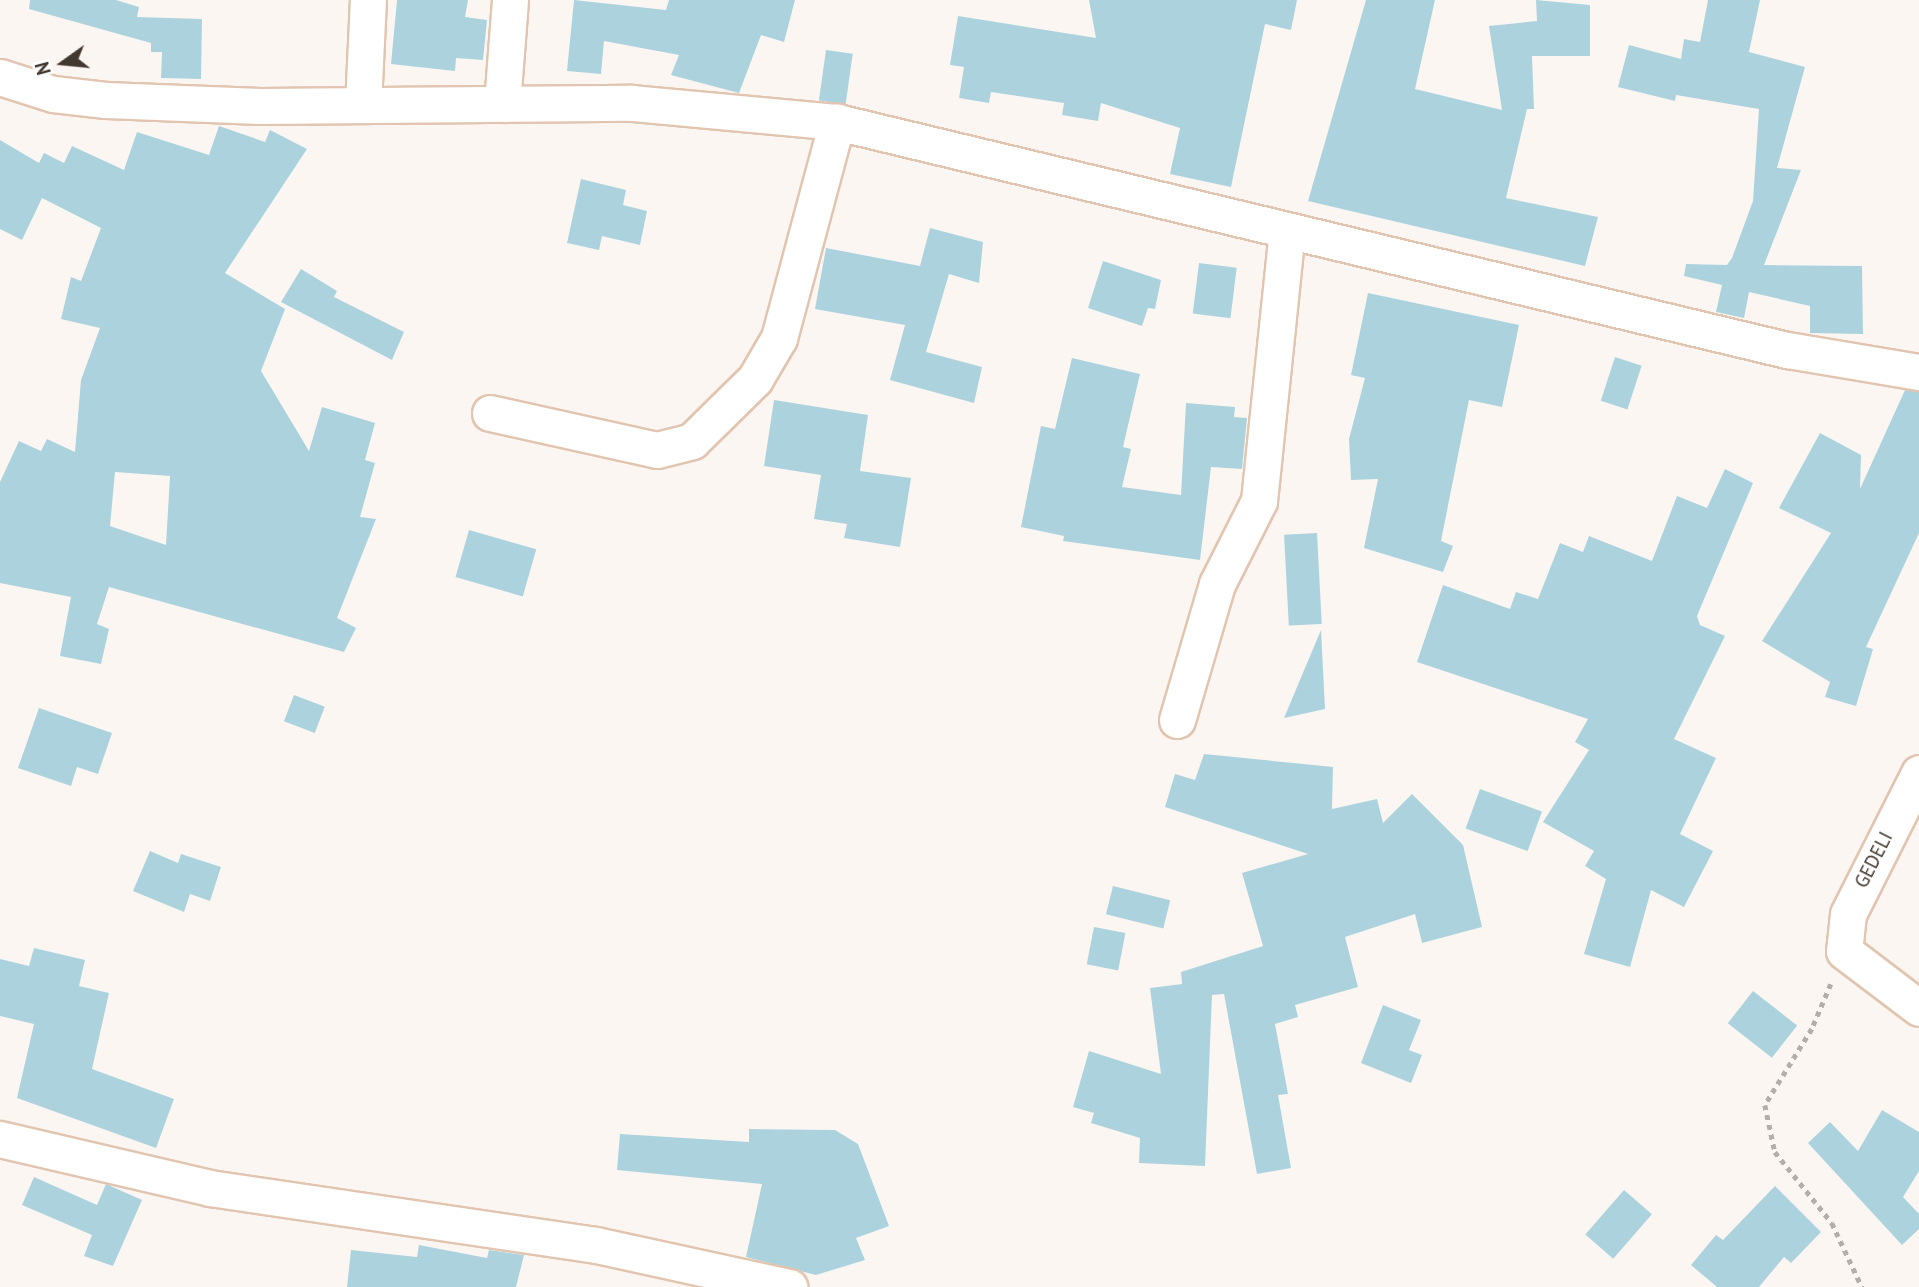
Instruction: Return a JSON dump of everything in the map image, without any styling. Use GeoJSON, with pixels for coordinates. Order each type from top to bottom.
{"type":"FeatureCollection","features":[{"type":"Feature","properties":{"kind":"street"},"geometry":{"type":"LineString","coordinates":[[363,105],[368,0]]}},
{"type":"Feature","properties":{"kind":"street"},"geometry":{"type":"LineString","coordinates":[[502,104],[510,0]]}},
{"type":"Feature","properties":{"kind":"street"},"geometry":{"type":"LineString","coordinates":[[0,77],[53,94],[106,100],[363,105],[632,103],[837,122],[1787,350],[1919,372]]}},
{"type":"Feature","properties":{"kind":"street"},"geometry":{"type":"LineString","coordinates":[[491,413],[657,450],[692,442],[755,379],[779,338],[837,122]]}},
{"type":"Feature","properties":{"kind":"street"},"geometry":{"type":"LineString","coordinates":[[1177,720],[1217,584],[1259,501],[1287,230]]}},
{"type":"Feature","properties":{"kind":"street","name":"GEDELI"},"geometry":{"type":"LineString","coordinates":[[1844,951],[1848,914],[1919,773]]}},
{"type":"Feature","properties":{"kind":"street"},"geometry":{"type":"LineString","coordinates":[[1844,951],[1919,1008]]}},
{"type":"Feature","properties":{"kind":"street"},"geometry":{"type":"LineString","coordinates":[[0,1139],[210,1188],[596,1245],[789,1287]]}},
{"type":"Feature","properties":{"kind":"path"},"geometry":{"type":"LineString","coordinates":[[1844,951],[1812,1029],[1765,1105],[1775,1152],[1832,1223],[1861,1287]]}},
{"type":"Feature","properties":{"kind":"building"},"geometry":{"type":"Polygon","coordinates":[[[30,0],[116,0],[139,7],[137,17],[202,19],[201,79],[161,78],[162,52],[151,52],[151,43],[29,9],[30,0]]]}},
{"type":"Feature","properties":{"kind":"building"},"geometry":{"type":"Polygon","coordinates":[[[397,0],[468,0],[465,17],[487,20],[483,60],[456,58],[455,71],[391,64],[397,0]]]}},
{"type":"Feature","properties":{"kind":"building"},"geometry":{"type":"Polygon","coordinates":[[[574,0],[666,10],[669,0],[795,0],[784,42],[761,35],[739,93],[671,75],[679,55],[604,41],[601,74],[567,71],[574,0]]]}},
{"type":"Feature","properties":{"kind":"building"},"geometry":{"type":"Polygon","coordinates":[[[1089,0],[1297,0],[1291,30],[1265,24],[1231,187],[1170,174],[1180,128],[1101,103],[1098,121],[1062,115],[1064,103],[991,92],[989,103],[959,98],[964,67],[950,65],[958,16],[1096,38],[1089,0]]]}},
{"type":"Feature","properties":{"kind":"building"},"geometry":{"type":"Polygon","coordinates":[[[1366,0],[1435,0],[1415,89],[1502,110],[1489,26],[1537,21],[1536,0],[1590,5],[1590,56],[1532,56],[1534,109],[1527,109],[1506,198],[1598,217],[1585,266],[1308,201],[1366,0]]]}},
{"type":"Feature","properties":{"kind":"building"},"geometry":{"type":"Polygon","coordinates":[[[1708,0],[1760,0],[1749,52],[1805,67],[1777,168],[1801,170],[1764,265],[1862,266],[1863,334],[1810,333],[1810,306],[1749,292],[1744,318],[1716,312],[1722,285],[1684,276],[1686,264],[1727,265],[1732,258],[1753,201],[1759,109],[1676,95],[1675,101],[1618,87],[1629,45],[1681,59],[1684,39],[1700,42],[1708,0]]]}},
{"type":"Feature","properties":{"kind":"building"},"geometry":{"type":"Polygon","coordinates":[[[826,50],[853,54],[846,104],[819,101],[826,50]]]}},
{"type":"Feature","properties":{"kind":"building"},"geometry":{"type":"Polygon","coordinates":[[[219,126],[265,142],[270,130],[307,149],[225,273],[285,309],[261,371],[309,451],[322,407],[375,423],[365,460],[375,463],[360,517],[376,519],[337,618],[356,628],[344,652],[109,587],[97,624],[109,629],[101,664],[60,656],[71,597],[0,583],[0,482],[19,441],[41,451],[47,439],[75,452],[81,380],[100,328],[61,319],[71,277],[81,281],[101,228],[42,198],[22,240],[0,229],[0,140],[39,163],[44,153],[64,163],[72,146],[124,170],[137,132],[209,155],[219,126]],[[115,472],[110,526],[166,545],[170,476],[115,472]]]}},
{"type":"Feature","properties":{"kind":"building"},"geometry":{"type":"Polygon","coordinates":[[[581,179],[626,190],[623,205],[647,211],[640,245],[602,236],[599,250],[567,243],[581,179]]]}},
{"type":"Feature","properties":{"kind":"building"},"geometry":{"type":"Polygon","coordinates":[[[930,228],[983,242],[979,283],[949,274],[926,352],[982,367],[974,403],[890,380],[905,325],[815,309],[826,248],[920,266],[930,228]]]}},
{"type":"Feature","properties":{"kind":"building"},"geometry":{"type":"Polygon","coordinates":[[[1103,261],[1161,280],[1155,309],[1148,308],[1142,326],[1088,308],[1103,261]]]}},
{"type":"Feature","properties":{"kind":"building"},"geometry":{"type":"Polygon","coordinates":[[[1199,263],[1237,268],[1231,318],[1193,314],[1199,263]]]}},
{"type":"Feature","properties":{"kind":"building"},"geometry":{"type":"Polygon","coordinates":[[[301,269],[337,291],[334,297],[404,332],[392,360],[281,302],[301,269]]]}},
{"type":"Feature","properties":{"kind":"building"},"geometry":{"type":"Polygon","coordinates":[[[1368,293],[1519,325],[1502,407],[1469,400],[1441,541],[1453,546],[1443,572],[1364,548],[1378,479],[1351,480],[1349,439],[1365,378],[1351,375],[1368,293]]]}},
{"type":"Feature","properties":{"kind":"building"},"geometry":{"type":"Polygon","coordinates":[[[1615,357],[1642,366],[1627,409],[1601,401],[1615,357]]]}},
{"type":"Feature","properties":{"kind":"building"},"geometry":{"type":"Polygon","coordinates":[[[1072,358],[1140,374],[1123,447],[1131,449],[1122,487],[1181,495],[1186,403],[1235,407],[1234,417],[1247,418],[1242,469],[1211,467],[1200,560],[1063,541],[1064,536],[1021,527],[1041,426],[1055,429],[1072,358]]]}},
{"type":"Feature","properties":{"kind":"building"},"geometry":{"type":"Polygon","coordinates":[[[1905,390],[1919,392],[1919,533],[1866,647],[1873,649],[1856,706],[1825,697],[1830,682],[1762,641],[1831,533],[1779,508],[1820,433],[1861,455],[1860,489],[1905,390]]]}},
{"type":"Feature","properties":{"kind":"building"},"geometry":{"type":"Polygon","coordinates":[[[774,400],[868,415],[860,471],[911,478],[900,547],[844,538],[847,524],[814,519],[821,475],[764,466],[774,400]]]}},
{"type":"Feature","properties":{"kind":"building"},"geometry":{"type":"Polygon","coordinates":[[[1725,469],[1753,483],[1697,616],[1700,625],[1725,636],[1674,739],[1716,758],[1680,834],[1713,851],[1684,907],[1651,890],[1630,967],[1584,954],[1606,879],[1585,866],[1594,851],[1543,822],[1589,750],[1575,742],[1588,719],[1417,662],[1443,585],[1510,609],[1516,592],[1538,599],[1560,543],[1583,552],[1589,536],[1652,561],[1677,496],[1707,508],[1725,469]]]}},
{"type":"Feature","properties":{"kind":"building"},"geometry":{"type":"Polygon","coordinates":[[[469,530],[536,549],[523,596],[455,577],[469,530]]]}},
{"type":"Feature","properties":{"kind":"building"},"geometry":{"type":"Polygon","coordinates":[[[1317,533],[1322,624],[1289,626],[1284,535],[1317,533]]]}},
{"type":"Feature","properties":{"kind":"building"},"geometry":{"type":"Polygon","coordinates":[[[1321,630],[1325,709],[1284,718],[1321,630]]]}},
{"type":"Feature","properties":{"kind":"building"},"geometry":{"type":"Polygon","coordinates":[[[294,695],[325,707],[315,733],[284,721],[294,695]]]}},
{"type":"Feature","properties":{"kind":"building"},"geometry":{"type":"Polygon","coordinates":[[[39,708],[112,733],[98,774],[77,767],[71,786],[18,768],[39,708]]]}},
{"type":"Feature","properties":{"kind":"building"},"geometry":{"type":"Polygon","coordinates":[[[1204,754],[1333,767],[1332,809],[1377,799],[1383,823],[1412,794],[1463,845],[1482,927],[1422,943],[1415,914],[1345,937],[1358,987],[1295,1005],[1298,1017],[1275,1024],[1288,1094],[1278,1095],[1291,1168],[1257,1174],[1224,994],[1212,995],[1205,1166],[1139,1163],[1140,1138],[1091,1123],[1094,1113],[1073,1107],[1089,1051],[1161,1074],[1150,988],[1182,984],[1181,972],[1263,946],[1242,873],[1308,854],[1165,807],[1175,774],[1195,780],[1204,754]]]}},
{"type":"Feature","properties":{"kind":"building"},"geometry":{"type":"Polygon","coordinates":[[[1480,789],[1542,812],[1528,851],[1466,828],[1480,789]]]}},
{"type":"Feature","properties":{"kind":"building"},"geometry":{"type":"Polygon","coordinates":[[[150,851],[178,863],[181,854],[221,867],[210,901],[190,894],[184,912],[133,891],[150,851]]]}},
{"type":"Feature","properties":{"kind":"building"},"geometry":{"type":"Polygon","coordinates":[[[1113,886],[1170,900],[1163,928],[1106,914],[1113,886]]]}},
{"type":"Feature","properties":{"kind":"building"},"geometry":{"type":"Polygon","coordinates":[[[1094,927],[1125,933],[1118,970],[1087,964],[1094,927]]]}},
{"type":"Feature","properties":{"kind":"building"},"geometry":{"type":"Polygon","coordinates":[[[34,948],[85,960],[79,986],[109,993],[92,1069],[174,1099],[156,1148],[17,1098],[34,1024],[0,1016],[0,959],[29,966],[34,948]]]}},
{"type":"Feature","properties":{"kind":"building"},"geometry":{"type":"Polygon","coordinates":[[[1753,991],[1797,1025],[1772,1058],[1728,1023],[1753,991]]]}},
{"type":"Feature","properties":{"kind":"building"},"geometry":{"type":"Polygon","coordinates":[[[1383,1005],[1421,1020],[1409,1050],[1422,1055],[1411,1083],[1361,1063],[1383,1005]]]}},
{"type":"Feature","properties":{"kind":"building"},"geometry":{"type":"Polygon","coordinates":[[[1882,1110],[1919,1132],[1919,1171],[1903,1197],[1919,1214],[1919,1229],[1902,1245],[1808,1143],[1830,1122],[1858,1151],[1882,1110]]]}},
{"type":"Feature","properties":{"kind":"building"},"geometry":{"type":"Polygon","coordinates":[[[749,1129],[835,1130],[858,1144],[889,1226],[856,1238],[865,1260],[816,1275],[746,1257],[762,1184],[617,1170],[620,1134],[749,1142],[749,1129]]]}},
{"type":"Feature","properties":{"kind":"building"},"geometry":{"type":"Polygon","coordinates":[[[34,1177],[97,1205],[106,1184],[142,1200],[113,1266],[84,1256],[92,1235],[22,1205],[34,1177]]]}},
{"type":"Feature","properties":{"kind":"building"},"geometry":{"type":"Polygon","coordinates":[[[1775,1186],[1821,1232],[1791,1263],[1784,1257],[1759,1287],[1717,1287],[1691,1265],[1716,1235],[1723,1240],[1775,1186]]]}},
{"type":"Feature","properties":{"kind":"building"},"geometry":{"type":"Polygon","coordinates":[[[1624,1190],[1652,1214],[1613,1259],[1585,1235],[1624,1190]]]}},
{"type":"Feature","properties":{"kind":"building"},"geometry":{"type":"Polygon","coordinates":[[[419,1245],[487,1258],[489,1250],[524,1255],[516,1287],[347,1287],[351,1250],[417,1257],[419,1245]]]}}]}
